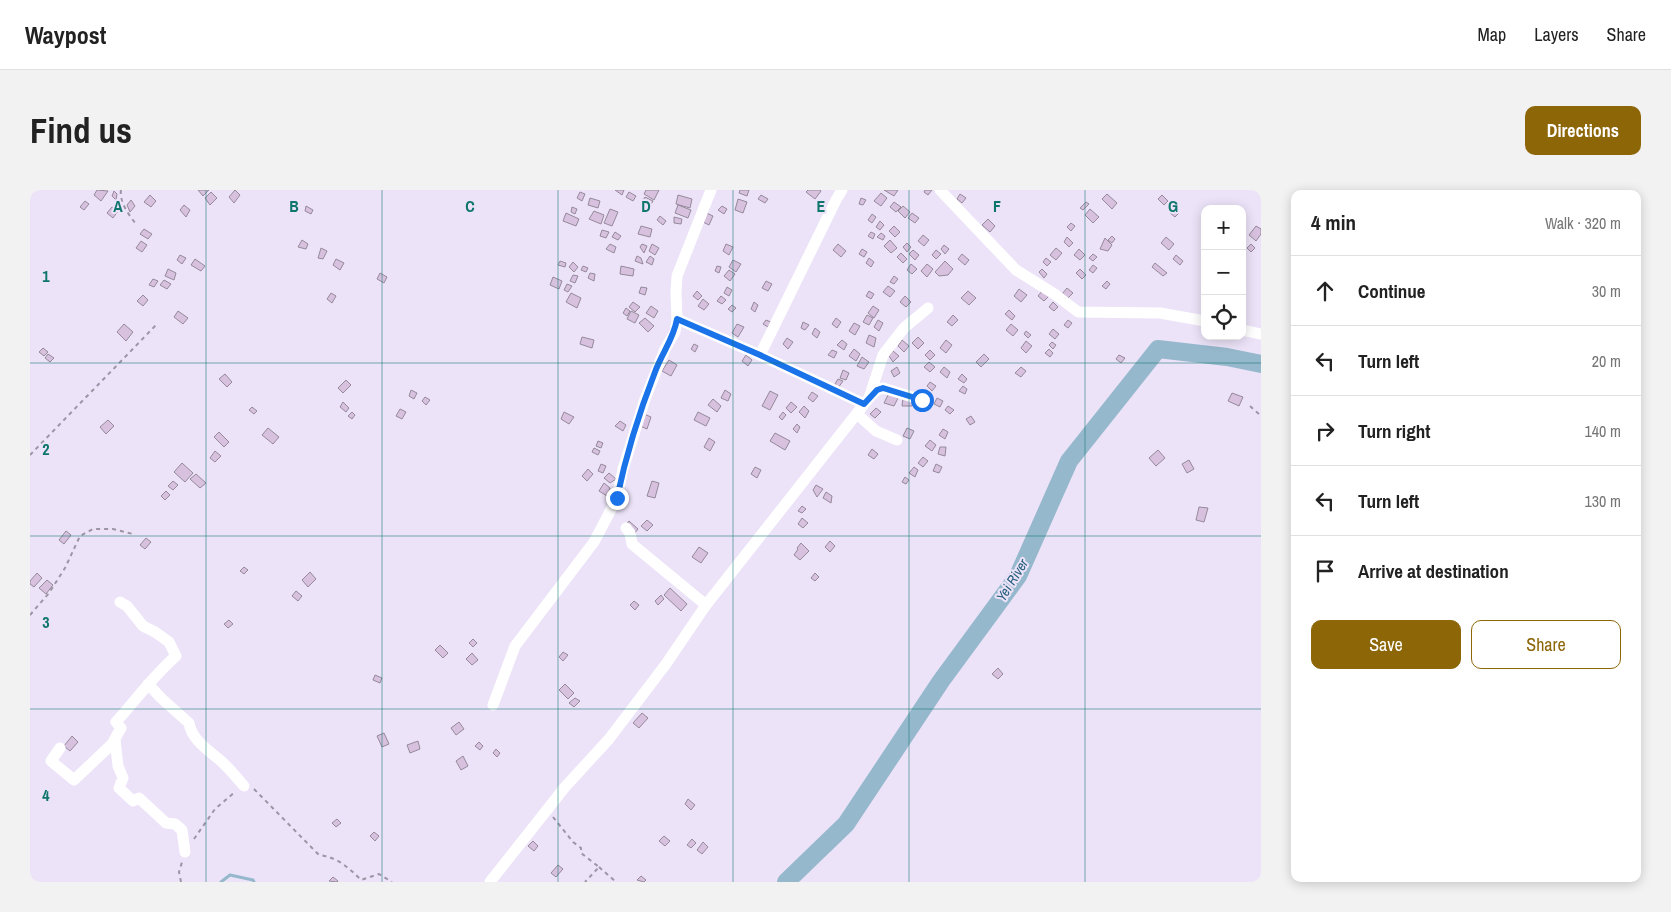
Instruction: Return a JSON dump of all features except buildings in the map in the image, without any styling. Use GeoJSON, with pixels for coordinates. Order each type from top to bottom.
{"type":"FeatureCollection","features":[{"type":"Feature","properties":{"kind":"street"},"geometry":{"type":"LineString","coordinates":[[493,705],[515,646],[594,542],[617,498],[623,469],[644,400],[665,349],[675,332],[677,319],[677,276],[711,190]]}},
{"type":"Feature","properties":{"kind":"street"},"geometry":{"type":"LineString","coordinates":[[760,355],[842,190]]}},
{"type":"Feature","properties":{"kind":"street"},"geometry":{"type":"LineString","coordinates":[[940,190],[1016,270],[1056,294],[1078,312],[1160,313],[1201,320]]}},
{"type":"Feature","properties":{"kind":"street"},"geometry":{"type":"LineString","coordinates":[[867,401],[883,355],[904,328],[928,308]]}},
{"type":"Feature","properties":{"kind":"street"},"geometry":{"type":"LineString","coordinates":[[677,319],[867,401]]}},
{"type":"Feature","properties":{"kind":"street"},"geometry":{"type":"LineString","coordinates":[[1246,331],[1261,334]]}},
{"type":"Feature","properties":{"kind":"street"},"geometry":{"type":"LineString","coordinates":[[490,882],[547,809],[609,739],[666,664],[706,606],[867,401],[877,390],[883,388],[922,400]]}},
{"type":"Feature","properties":{"kind":"street"},"geometry":{"type":"LineString","coordinates":[[857,414],[876,431],[897,440]]}},
{"type":"Feature","properties":{"kind":"street"},"geometry":{"type":"LineString","coordinates":[[626,528],[630,533],[632,544],[706,606]]}},
{"type":"Feature","properties":{"kind":"street"},"geometry":{"type":"LineString","coordinates":[[60,748],[51,761],[74,780],[112,744],[121,728],[116,722],[148,684],[176,656],[169,642],[143,626],[127,606],[120,602]]}},
{"type":"Feature","properties":{"kind":"street"},"geometry":{"type":"LineString","coordinates":[[148,684],[189,723],[190,730],[198,742],[224,763],[244,786]]}},
{"type":"Feature","properties":{"kind":"street"},"geometry":{"type":"LineString","coordinates":[[115,739],[118,766],[123,778],[119,788],[133,801],[139,798],[166,823],[175,824],[182,830],[184,852]]}},
{"type":"Feature","properties":{"kind":"path"},"geometry":{"type":"LineString","coordinates":[[121,190],[120,195],[127,213],[136,224]]}},
{"type":"Feature","properties":{"kind":"path"},"geometry":{"type":"LineString","coordinates":[[30,455],[156,325]]}},
{"type":"Feature","properties":{"kind":"path"},"geometry":{"type":"LineString","coordinates":[[1250,406],[1261,416]]}},
{"type":"Feature","properties":{"kind":"path"},"geometry":{"type":"LineString","coordinates":[[30,615],[49,593],[65,568],[80,536],[92,529],[113,529],[133,534]]}},
{"type":"Feature","properties":{"kind":"path"},"geometry":{"type":"LineString","coordinates":[[181,882],[180,872],[184,852],[215,810],[244,786],[252,787],[319,855],[329,856],[346,865],[361,880],[378,874],[392,882]]}},
{"type":"Feature","properties":{"kind":"path"},"geometry":{"type":"LineString","coordinates":[[547,809],[564,832],[581,848],[581,853],[616,882]]}},
{"type":"Feature","properties":{"kind":"path"},"geometry":{"type":"LineString","coordinates":[[585,882],[599,866]]}},
{"type":"Feature","properties":{"kind":"waterway","name":"Yei River"},"geometry":{"type":"LineString","coordinates":[[786,882],[846,824],[941,681],[1018,576],[1069,461],[1158,349],[1227,357],[1261,364]]}},
{"type":"Feature","properties":{"kind":"waterway"},"geometry":{"type":"LineString","coordinates":[[221,882],[230,875],[253,880],[254,882]]}},
{"type":"Feature","properties":{"kind":"route"},"geometry":{"type":"LineString","coordinates":[[617,498],[623,469],[644,400],[656,368],[675,332],[677,319],[760,355],[864,404],[877,390],[883,388],[922,400]]}}]}
